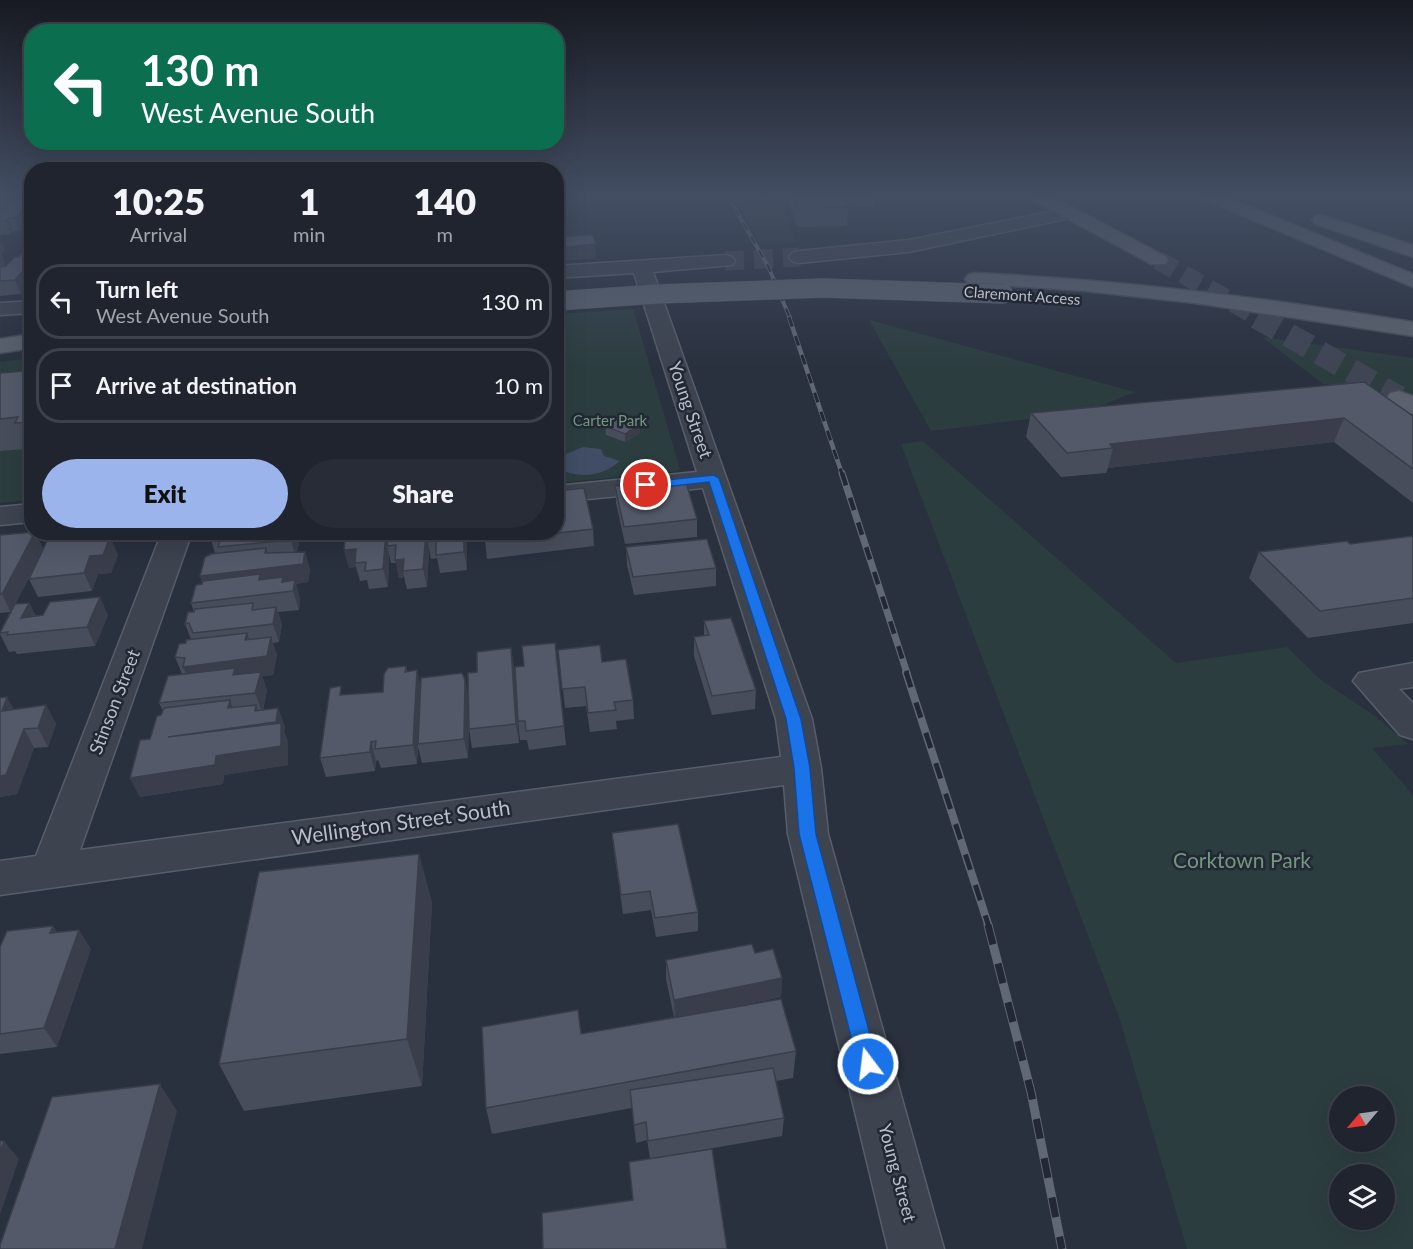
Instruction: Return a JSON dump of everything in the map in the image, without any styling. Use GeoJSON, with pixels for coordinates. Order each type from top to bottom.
{"type":"FeatureCollection","features":[{"type":"Feature","properties":{"kind":"main road"},"geometry":{"type":"LineString","coordinates":[[1145,253],[1158,260]]}},
{"type":"Feature","properties":{"kind":"main road"},"geometry":{"type":"LineString","coordinates":[[1350,253],[1413,281]]}},
{"type":"Feature","properties":{"kind":"main road"},"geometry":{"type":"LineString","coordinates":[[1355,253],[1413,273]]}},
{"type":"Feature","properties":{"kind":"main road","name":"Claremont Access"},"geometry":{"type":"LineString","coordinates":[[564,288],[790,276],[975,279],[1148,291],[1263,304],[1413,329]]}},
{"type":"Feature","properties":{"kind":"main road","name":"Claremont Access"},"geometry":{"type":"LineString","coordinates":[[564,300],[812,289],[1004,294],[1237,316],[1413,344]]}},
{"type":"Feature","properties":{"kind":"main road"},"geometry":{"type":"LineString","coordinates":[[0,326],[24,324]]}},
{"type":"Feature","properties":{"kind":"main road"},"geometry":{"type":"LineString","coordinates":[[0,346],[24,342]]}},
{"type":"Feature","properties":{"kind":"street"},"geometry":{"type":"LineString","coordinates":[[799,257],[836,253]]}},
{"type":"Feature","properties":{"kind":"street"},"geometry":{"type":"LineString","coordinates":[[564,272],[725,261]]}},
{"type":"Feature","properties":{"kind":"street","name":"Young Street"},"geometry":{"type":"LineString","coordinates":[[642,267],[794,719],[802,768],[808,834],[916,1249]]}},
{"type":"Feature","properties":{"kind":"street"},"geometry":{"type":"LineString","coordinates":[[0,309],[24,308]]}},
{"type":"Feature","properties":{"kind":"street"},"geometry":{"type":"LineString","coordinates":[[564,493],[714,478]]}},
{"type":"Feature","properties":{"kind":"street"},"geometry":{"type":"LineString","coordinates":[[0,516],[24,514]]}},
{"type":"Feature","properties":{"kind":"street","name":"Stinson Street"},"geometry":{"type":"LineString","coordinates":[[51,872],[174,540]]}},
{"type":"Feature","properties":{"kind":"street"},"geometry":{"type":"LineString","coordinates":[[1413,675],[1371,681],[1413,726]]}},
{"type":"Feature","properties":{"kind":"street","name":"Wellington Street South"},"geometry":{"type":"LineString","coordinates":[[0,878],[802,768]]}},
{"type":"Feature","properties":{"kind":"green space","name":"Carter Park"},"geometry":{"type":"Polygon","coordinates":[[[633,309],[680,469],[672,472],[564,482],[564,314],[633,309]]]}},
{"type":"Feature","properties":{"kind":"green space"},"geometry":{"type":"Polygon","coordinates":[[[869,320],[1135,392],[1085,412],[931,431],[869,320]]]}},
{"type":"Feature","properties":{"kind":"green space"},"geometry":{"type":"Polygon","coordinates":[[[1262,337],[1413,358],[1413,395],[1323,384],[1262,337]]]}},
{"type":"Feature","properties":{"kind":"green space"},"geometry":{"type":"Polygon","coordinates":[[[24,359],[24,501],[0,503],[0,362],[24,359]]]}},
{"type":"Feature","properties":{"kind":"green space","name":"Corktown Park"},"geometry":{"type":"Polygon","coordinates":[[[923,441],[1176,663],[1287,647],[1321,680],[1375,716],[1408,744],[1372,748],[1413,795],[1413,1249],[1187,1249],[1119,1017],[901,444],[923,441]]]}},
{"type":"Feature","properties":{"kind":"water"},"geometry":{"type":"Polygon","coordinates":[[[583,447],[601,449],[604,456],[620,461],[598,473],[573,474],[564,472],[566,454],[583,447]]]}},
{"type":"Feature","properties":{"kind":"building"},"geometry":{"type":"Polygon","coordinates":[[[24,253],[24,269],[15,280],[0,281],[0,268],[6,266],[15,257],[24,253]]]}},
{"type":"Feature","properties":{"kind":"building"},"geometry":{"type":"Polygon","coordinates":[[[24,371],[24,422],[15,423],[18,417],[0,419],[0,373],[24,371]]]}},
{"type":"Feature","properties":{"kind":"building"},"geometry":{"type":"Polygon","coordinates":[[[1364,382],[1413,416],[1413,469],[1344,418],[1110,444],[1113,448],[1067,453],[1031,413],[1364,382]]]}},
{"type":"Feature","properties":{"kind":"building"},"geometry":{"type":"Polygon","coordinates":[[[620,417],[639,424],[625,434],[605,426],[620,417]]]}},
{"type":"Feature","properties":{"kind":"building"},"geometry":{"type":"Polygon","coordinates":[[[685,479],[697,519],[624,527],[615,486],[685,479]]]}},
{"type":"Feature","properties":{"kind":"building"},"geometry":{"type":"Polygon","coordinates":[[[584,488],[593,529],[564,532],[564,490],[584,488]]]}},
{"type":"Feature","properties":{"kind":"building"},"geometry":{"type":"Polygon","coordinates":[[[24,533],[24,540],[31,540],[2,594],[0,594],[0,535],[24,533]]]}},
{"type":"Feature","properties":{"kind":"building"},"geometry":{"type":"Polygon","coordinates":[[[1413,536],[1413,598],[1320,611],[1259,552],[1347,541],[1350,544],[1413,536]]]}},
{"type":"Feature","properties":{"kind":"building"},"geometry":{"type":"Polygon","coordinates":[[[707,539],[716,568],[633,577],[626,547],[707,539]]]}},
{"type":"Feature","properties":{"kind":"building"},"geometry":{"type":"Polygon","coordinates":[[[48,540],[109,540],[103,555],[90,556],[84,573],[29,579],[48,540]]]}},
{"type":"Feature","properties":{"kind":"building"},"geometry":{"type":"Polygon","coordinates":[[[211,540],[291,540],[218,547],[220,541],[211,540]]]}},
{"type":"Feature","properties":{"kind":"building"},"geometry":{"type":"Polygon","coordinates":[[[345,540],[385,540],[383,569],[365,571],[366,562],[355,563],[356,549],[344,550],[345,540]]]}},
{"type":"Feature","properties":{"kind":"building"},"geometry":{"type":"Polygon","coordinates":[[[388,540],[425,540],[423,569],[403,571],[404,559],[395,560],[396,545],[387,546],[388,540]]]}},
{"type":"Feature","properties":{"kind":"building"},"geometry":{"type":"Polygon","coordinates":[[[436,540],[464,540],[464,552],[436,555],[436,540]]]}},
{"type":"Feature","properties":{"kind":"building"},"geometry":{"type":"Polygon","coordinates":[[[266,548],[265,553],[305,552],[303,564],[200,576],[205,557],[211,554],[266,548]]]}},
{"type":"Feature","properties":{"kind":"building"},"geometry":{"type":"Polygon","coordinates":[[[260,574],[259,580],[283,577],[282,582],[295,580],[293,591],[191,603],[196,585],[202,584],[203,581],[260,574]]]}},
{"type":"Feature","properties":{"kind":"building"},"geometry":{"type":"Polygon","coordinates":[[[100,597],[87,627],[7,635],[8,632],[0,633],[15,604],[29,603],[21,618],[43,615],[50,602],[100,597]]]}},
{"type":"Feature","properties":{"kind":"building"},"geometry":{"type":"Polygon","coordinates":[[[253,603],[252,610],[276,607],[273,624],[193,633],[189,623],[185,624],[188,612],[194,612],[195,609],[253,603]]]}},
{"type":"Feature","properties":{"kind":"building"},"geometry":{"type":"Polygon","coordinates":[[[731,618],[756,690],[712,696],[694,637],[709,635],[704,621],[731,618]]]}},
{"type":"Feature","properties":{"kind":"building"},"geometry":{"type":"Polygon","coordinates":[[[247,633],[245,640],[271,637],[267,656],[183,667],[185,658],[175,657],[179,644],[186,643],[186,640],[247,633]]]}},
{"type":"Feature","properties":{"kind":"building"},"geometry":{"type":"Polygon","coordinates":[[[555,643],[564,726],[526,731],[525,721],[518,721],[515,667],[524,666],[522,646],[555,643]]]}},
{"type":"Feature","properties":{"kind":"building"},"geometry":{"type":"Polygon","coordinates":[[[600,645],[602,662],[626,659],[633,700],[614,702],[616,710],[588,713],[585,687],[562,689],[558,650],[600,645]]]}},
{"type":"Feature","properties":{"kind":"building"},"geometry":{"type":"Polygon","coordinates":[[[511,648],[516,724],[469,729],[468,673],[477,672],[477,652],[511,648]]]}},
{"type":"Feature","properties":{"kind":"building"},"geometry":{"type":"Polygon","coordinates":[[[406,666],[405,672],[417,670],[413,745],[375,749],[376,741],[371,742],[370,752],[320,758],[330,688],[341,686],[340,695],[383,692],[384,674],[388,668],[406,666]]]}},
{"type":"Feature","properties":{"kind":"building"},"geometry":{"type":"Polygon","coordinates":[[[235,668],[233,675],[261,672],[255,693],[159,703],[168,676],[235,668]]]}},
{"type":"Feature","properties":{"kind":"building"},"geometry":{"type":"Polygon","coordinates":[[[462,673],[465,680],[464,739],[418,744],[421,678],[462,673]]]}},
{"type":"Feature","properties":{"kind":"building"},"geometry":{"type":"Polygon","coordinates":[[[7,697],[2,711],[46,705],[38,728],[24,729],[6,775],[0,776],[0,698],[7,697]]]}},
{"type":"Feature","properties":{"kind":"building"},"geometry":{"type":"Polygon","coordinates":[[[230,700],[228,708],[256,705],[255,711],[278,708],[276,722],[168,737],[281,723],[281,746],[216,756],[215,765],[130,778],[140,740],[150,739],[157,716],[161,715],[164,708],[230,700]]]}},
{"type":"Feature","properties":{"kind":"building"},"geometry":{"type":"Polygon","coordinates":[[[678,824],[698,912],[655,918],[650,891],[621,895],[612,833],[678,824]]]}},
{"type":"Feature","properties":{"kind":"building"},"geometry":{"type":"Polygon","coordinates":[[[419,854],[407,1039],[219,1064],[259,872],[419,854]]]}},
{"type":"Feature","properties":{"kind":"building"},"geometry":{"type":"Polygon","coordinates":[[[53,926],[50,933],[79,930],[44,1028],[0,1034],[0,947],[7,931],[53,926]]]}},
{"type":"Feature","properties":{"kind":"building"},"geometry":{"type":"Polygon","coordinates":[[[752,944],[755,953],[773,949],[782,978],[674,1000],[666,960],[752,944]]]}},
{"type":"Feature","properties":{"kind":"building"},"geometry":{"type":"Polygon","coordinates":[[[781,999],[796,1051],[486,1108],[482,1027],[578,1010],[581,1034],[781,999]]]}},
{"type":"Feature","properties":{"kind":"building"},"geometry":{"type":"Polygon","coordinates":[[[773,1068],[784,1118],[648,1141],[646,1122],[634,1125],[630,1090],[773,1068]]]}},
{"type":"Feature","properties":{"kind":"building"},"geometry":{"type":"Polygon","coordinates":[[[160,1084],[115,1249],[0,1249],[52,1097],[160,1084]]]}},
{"type":"Feature","properties":{"kind":"building"},"geometry":{"type":"Polygon","coordinates":[[[712,1149],[727,1249],[543,1249],[542,1213],[633,1200],[629,1162],[712,1149]]]}},
{"type":"Feature","properties":{"kind":"tunnel"},"geometry":{"type":"LineString","coordinates":[[725,261],[799,257]]}},
{"type":"Feature","properties":{"kind":"tunnel"},"geometry":{"type":"LineString","coordinates":[[1158,260],[1260,318]]}},
{"type":"Feature","properties":{"kind":"tunnel"},"geometry":{"type":"LineString","coordinates":[[1257,317],[1399,398]]}},
{"type":"Feature","properties":{"kind":"railway"},"geometry":{"type":"LineString","coordinates":[[761,253],[790,318]]}},
{"type":"Feature","properties":{"kind":"railway"},"geometry":{"type":"LineString","coordinates":[[789,317],[842,474]]}},
{"type":"Feature","properties":{"kind":"railway"},"geometry":{"type":"LineString","coordinates":[[842,473],[907,673]]}},
{"type":"Feature","properties":{"kind":"railway"},"geometry":{"type":"LineString","coordinates":[[906,672],[989,927]]}},
{"type":"Feature","properties":{"kind":"railway"},"geometry":{"type":"LineString","coordinates":[[988,925],[1031,1092],[1062,1249]]}},
{"type":"Feature","properties":{"kind":"route"},"geometry":{"type":"LineString","coordinates":[[646,485],[714,478],[794,719],[802,768],[808,834],[868,1064]]}}]}
